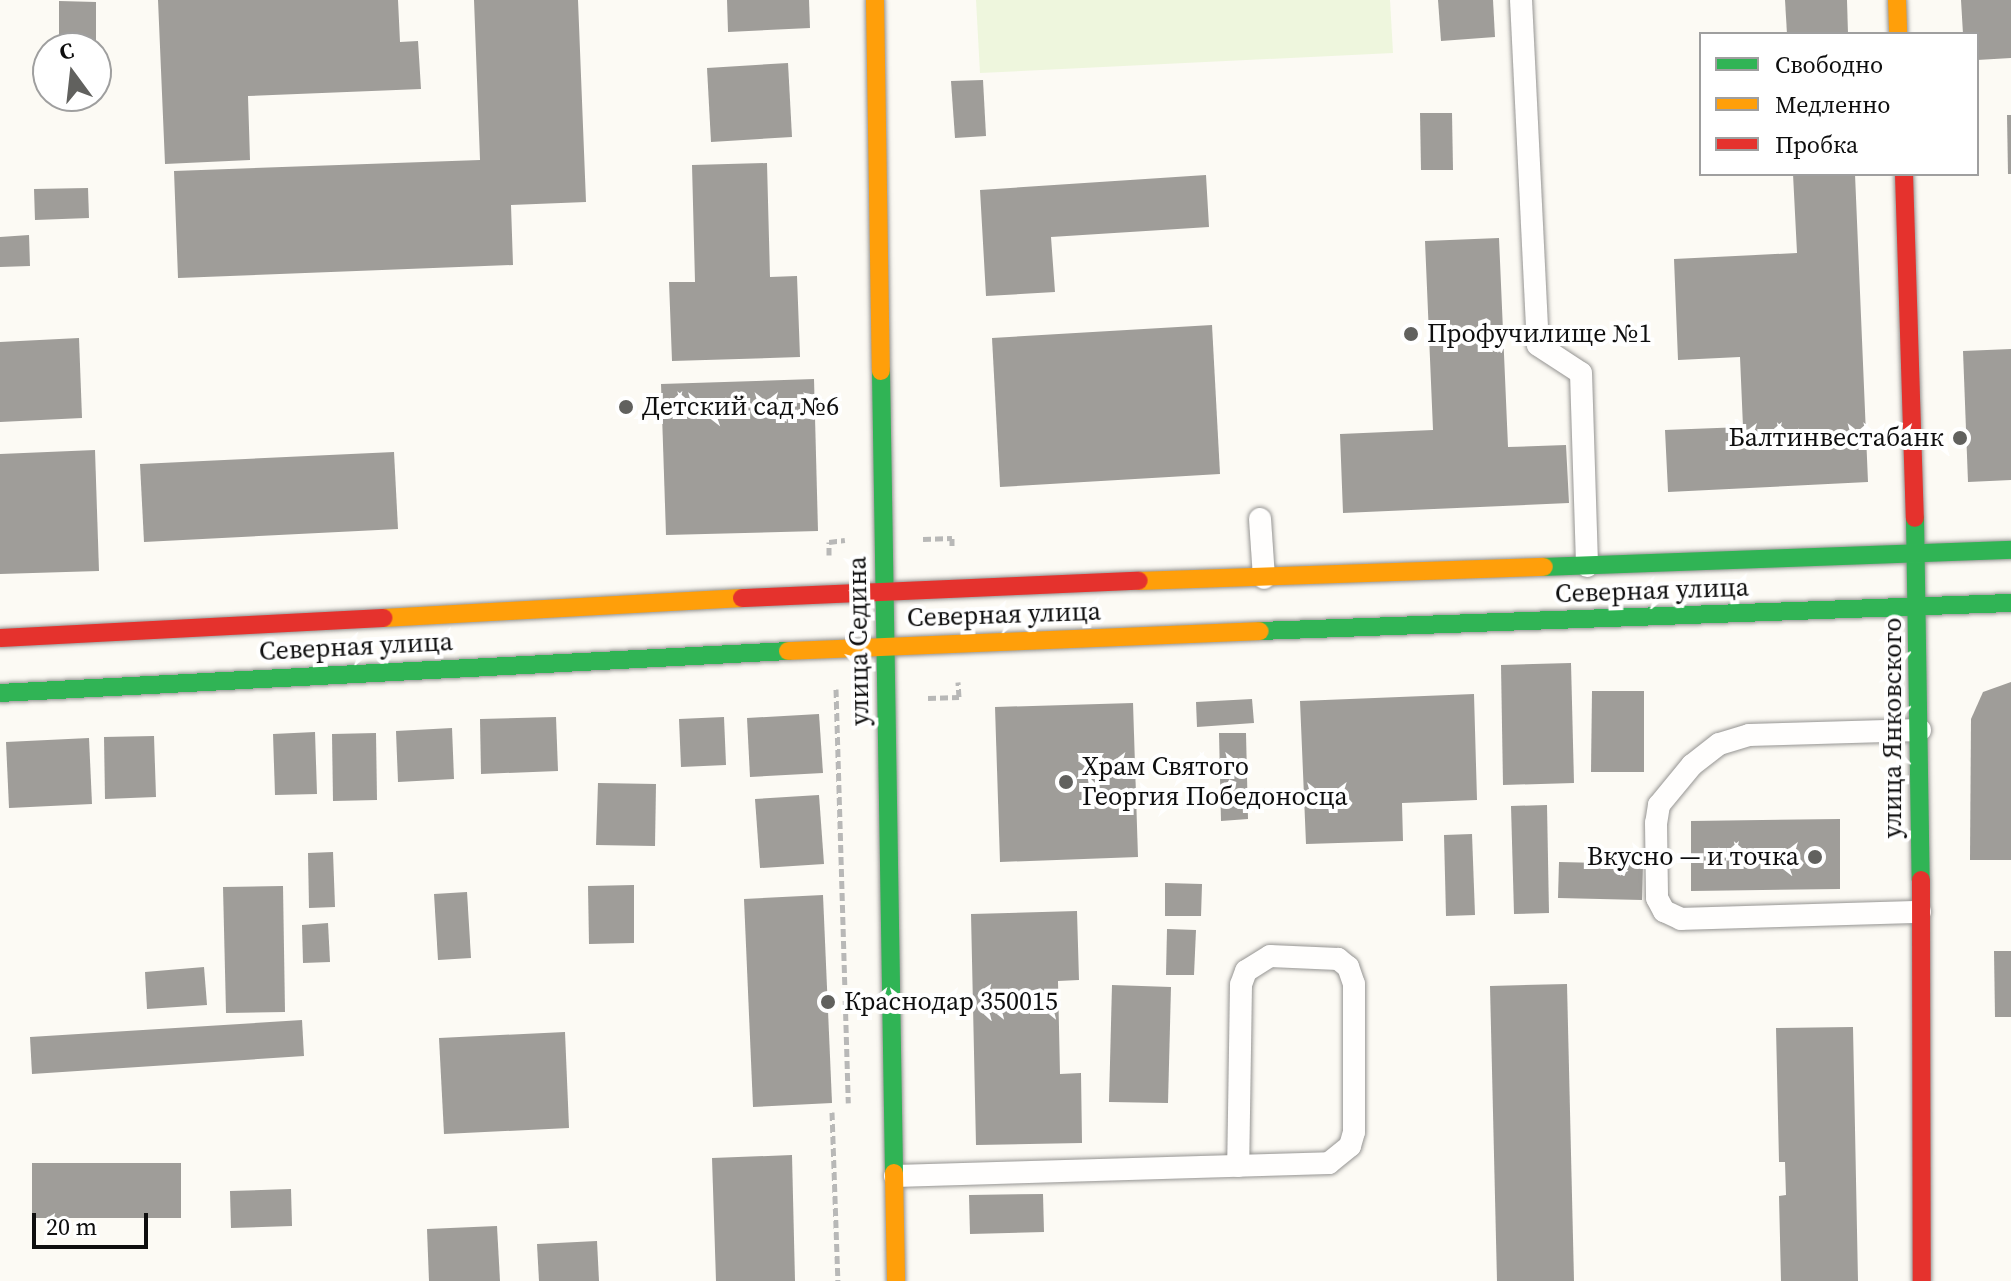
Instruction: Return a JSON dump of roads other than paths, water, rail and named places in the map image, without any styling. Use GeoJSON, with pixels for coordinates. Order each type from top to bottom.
{"type":"FeatureCollection","features":[{"type":"Feature","properties":{"kind":"main road","name":"улица Седина"},"geometry":{"type":"LineString","coordinates":[[875,0],[881,314],[893,646],[896,1281]]}},
{"type":"Feature","properties":{"kind":"main road"},"geometry":{"type":"LineString","coordinates":[[1897,0],[1898,32]]}},
{"type":"Feature","properties":{"kind":"main road","name":"улица Янковского"},"geometry":{"type":"LineString","coordinates":[[1904,176],[1919,608],[1922,1281]]}},
{"type":"Feature","properties":{"kind":"main road","name":"Северная улица"},"geometry":{"type":"LineString","coordinates":[[0,638],[892,591],[2011,550]]}},
{"type":"Feature","properties":{"kind":"main road","name":"Северная улица"},"geometry":{"type":"LineString","coordinates":[[0,693],[893,646],[2011,603]]}},
{"type":"Feature","properties":{"kind":"lane"},"geometry":{"type":"LineString","coordinates":[[1521,0],[1538,345],[1581,373],[1587,566]]}},
{"type":"Feature","properties":{"kind":"lane"},"geometry":{"type":"LineString","coordinates":[[1260,519],[1264,578]]}},
{"type":"Feature","properties":{"kind":"lane"},"geometry":{"type":"LineString","coordinates":[[1920,730],[1749,735],[1719,744],[1692,765],[1659,805],[1656,823],[1657,898],[1664,911],[1681,919],[1920,912]]}},
{"type":"Feature","properties":{"kind":"lane"},"geometry":{"type":"LineString","coordinates":[[895,1176],[1238,1166],[1329,1163],[1350,1146],[1354,984],[1348,967],[1338,959],[1270,956],[1246,971],[1241,985],[1238,1166]]}},
{"type":"Feature","properties":{"kind":"place","name":"Профучилище №1"},"geometry":{"type":"Point","coordinates":[1411,334]}},
{"type":"Feature","properties":{"kind":"place","name":"Детский сад №6"},"geometry":{"type":"Point","coordinates":[626,407]}},
{"type":"Feature","properties":{"kind":"place","name":"Балтинвестабанк"},"geometry":{"type":"Point","coordinates":[1960,438]}},
{"type":"Feature","properties":{"kind":"place","name":"Храм Святого Георгия Победоносца"},"geometry":{"type":"Point","coordinates":[1066,782]}},
{"type":"Feature","properties":{"kind":"place","name":"Вкусно — и точка"},"geometry":{"type":"Point","coordinates":[1815,857]}},
{"type":"Feature","properties":{"kind":"place","name":"Краснодар 350015"},"geometry":{"type":"Point","coordinates":[828,1002]}}]}
